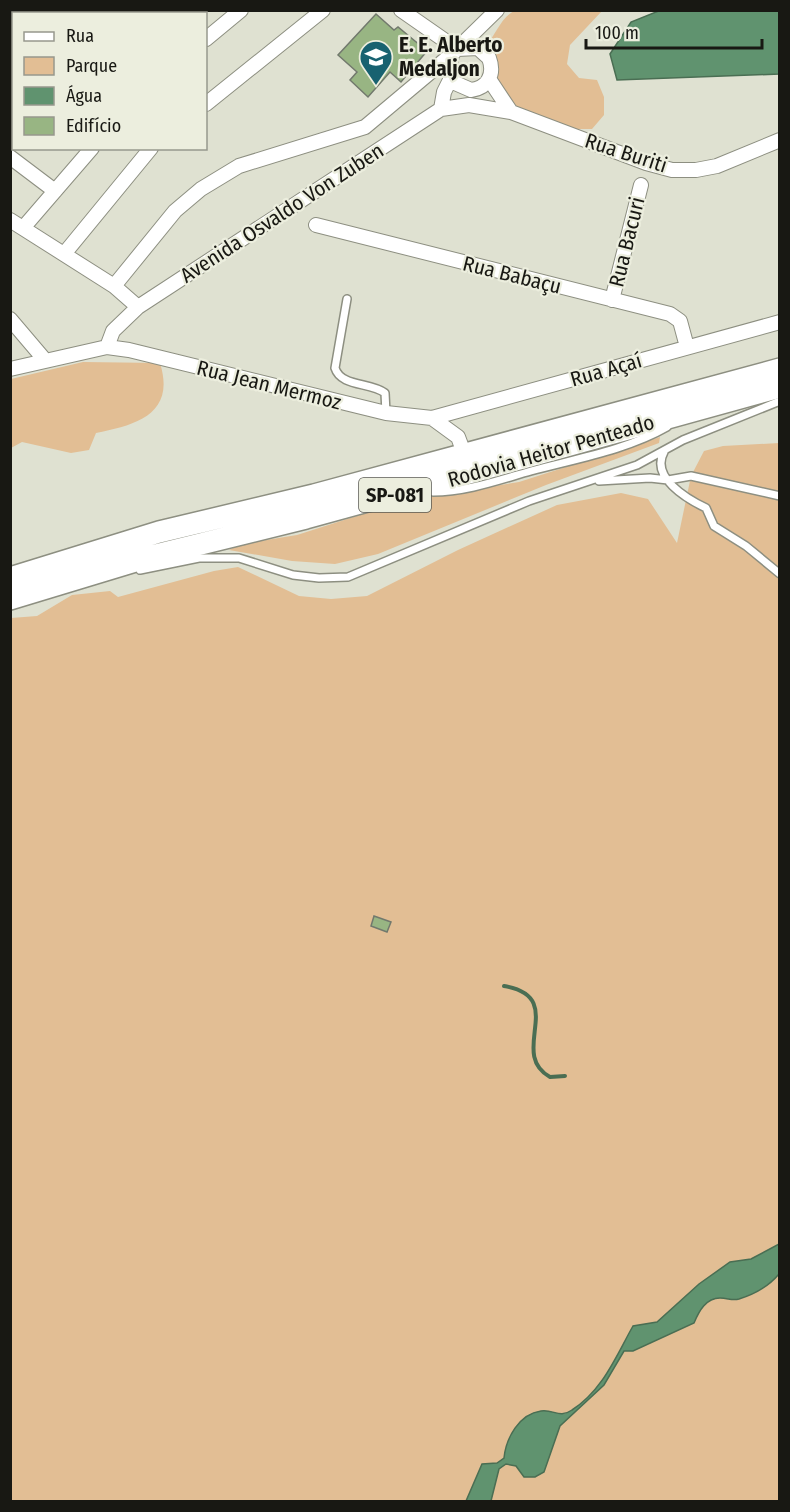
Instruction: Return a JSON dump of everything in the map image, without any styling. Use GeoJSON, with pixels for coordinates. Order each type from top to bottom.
{"type":"FeatureCollection","features":[{"type":"Feature","properties":{"kind":"main road","name":"Rodovia Heitor Penteado"},"geometry":{"type":"LineString","coordinates":[[10,578],[159,532],[314,495],[780,369]]}},
{"type":"Feature","properties":{"kind":"main road","name":"Rodovia Heitor Penteado"},"geometry":{"type":"LineString","coordinates":[[10,599],[152,556],[406,492],[780,387]]}},
{"type":"Feature","properties":{"kind":"street"},"geometry":{"type":"LineString","coordinates":[[207,38],[241,10]]}},
{"type":"Feature","properties":{"kind":"street"},"geometry":{"type":"LineString","coordinates":[[207,103],[322,10]]}},
{"type":"Feature","properties":{"kind":"street"},"geometry":{"type":"LineString","coordinates":[[401,10],[455,51]]}},
{"type":"Feature","properties":{"kind":"street"},"geometry":{"type":"LineString","coordinates":[[114,286],[175,211],[201,189],[239,166],[365,127],[455,51],[497,10]]}},
{"type":"Feature","properties":{"kind":"street"},"geometry":{"type":"LineString","coordinates":[[455,51],[449,66],[451,78],[459,87],[471,90],[482,87],[489,79],[492,65],[484,52],[483,25]]}},
{"type":"Feature","properties":{"kind":"street"},"geometry":{"type":"LineString","coordinates":[[455,51],[471,47],[484,52]]}},
{"type":"Feature","properties":{"kind":"street"},"geometry":{"type":"LineString","coordinates":[[441,109],[444,92],[451,78]]}},
{"type":"Feature","properties":{"kind":"street"},"geometry":{"type":"LineString","coordinates":[[489,79],[511,111]]}},
{"type":"Feature","properties":{"kind":"street"},"geometry":{"type":"LineString","coordinates":[[471,90],[473,98],[483,106]]}},
{"type":"Feature","properties":{"kind":"street","name":"Rua Buriti"},"geometry":{"type":"LineString","coordinates":[[441,109],[468,105],[511,111],[646,164],[672,170],[696,170],[717,166],[780,141]]}},
{"type":"Feature","properties":{"kind":"street","name":"Avenida Osvaldo Von Zuben"},"geometry":{"type":"LineString","coordinates":[[107,347],[113,331],[138,307],[441,109]]}},
{"type":"Feature","properties":{"kind":"street"},"geometry":{"type":"LineString","coordinates":[[23,228],[90,150]]}},
{"type":"Feature","properties":{"kind":"street"},"geometry":{"type":"LineString","coordinates":[[64,254],[149,150]]}},
{"type":"Feature","properties":{"kind":"street"},"geometry":{"type":"LineString","coordinates":[[10,157],[55,191]]}},
{"type":"Feature","properties":{"kind":"street","name":"Rua Bacuri"},"geometry":{"type":"LineString","coordinates":[[612,300],[641,185]]}},
{"type":"Feature","properties":{"kind":"street"},"geometry":{"type":"LineString","coordinates":[[10,220],[114,286],[138,307]]}},
{"type":"Feature","properties":{"kind":"street","name":"Rua Babaçu"},"geometry":{"type":"LineString","coordinates":[[316,225],[670,314],[680,321],[687,347]]}},
{"type":"Feature","properties":{"kind":"street"},"geometry":{"type":"LineString","coordinates":[[10,319],[44,359]]}},
{"type":"Feature","properties":{"kind":"street","name":"Rua Açaí"},"geometry":{"type":"LineString","coordinates":[[432,418],[780,322]]}},
{"type":"Feature","properties":{"kind":"street"},"geometry":{"type":"LineString","coordinates":[[10,369],[44,359],[107,347]]}},
{"type":"Feature","properties":{"kind":"street","name":"Rua Jean Mermoz"},"geometry":{"type":"LineString","coordinates":[[107,347],[129,350],[386,413],[432,418]]}},
{"type":"Feature","properties":{"kind":"street"},"geometry":{"type":"LineString","coordinates":[[432,418],[458,437],[464,453]]}},
{"type":"Feature","properties":{"kind":"lane"},"geometry":{"type":"LineString","coordinates":[[347,299],[335,368],[337,375],[342,380],[378,388],[385,393],[386,413]]}},
{"type":"Feature","properties":{"kind":"lane"},"geometry":{"type":"LineString","coordinates":[[52,587],[199,558],[238,558],[293,575],[319,578],[348,577],[529,501],[637,465],[665,450],[780,401]]}},
{"type":"Feature","properties":{"kind":"lane"},"geometry":{"type":"LineString","coordinates":[[665,450],[661,458],[662,470],[668,480],[686,498],[706,508],[714,526],[746,546],[780,574]]}},
{"type":"Feature","properties":{"kind":"lane"},"geometry":{"type":"LineString","coordinates":[[589,481],[650,478],[668,480],[691,476],[780,496]]}},
{"type":"Feature","properties":{"kind":"green space"},"geometry":{"type":"Polygon","coordinates":[[[514,11],[602,11],[570,45],[567,64],[579,78],[597,80],[604,97],[604,115],[592,129],[573,129],[501,105],[486,46],[502,22],[514,11]]]}},
{"type":"Feature","properties":{"kind":"green space"},"geometry":{"type":"Polygon","coordinates":[[[83,362],[160,363],[163,380],[162,394],[157,405],[138,421],[96,433],[89,450],[71,453],[22,442],[11,448],[11,379],[83,362]]]}},
{"type":"Feature","properties":{"kind":"green space"},"geometry":{"type":"Polygon","coordinates":[[[660,437],[659,443],[546,485],[378,554],[335,564],[292,561],[229,550],[241,544],[297,535],[407,500],[519,482],[660,437]]]}},
{"type":"Feature","properties":{"kind":"green space"},"geometry":{"type":"Polygon","coordinates":[[[779,443],[779,1501],[11,1502],[11,618],[37,616],[72,595],[110,591],[118,597],[214,571],[238,567],[299,596],[331,599],[367,596],[458,550],[557,505],[621,493],[648,499],[677,543],[691,476],[704,451],[723,446],[779,443]]]}},
{"type":"Feature","properties":{"kind":"water"},"geometry":{"type":"Polygon","coordinates":[[[661,10],[779,11],[779,74],[617,80],[610,54],[631,22],[661,10]]]}},
{"type":"Feature","properties":{"kind":"water"},"geometry":{"type":"Polygon","coordinates":[[[779,1244],[779,1274],[766,1286],[739,1299],[711,1300],[701,1310],[694,1323],[633,1351],[624,1351],[604,1385],[560,1426],[544,1472],[535,1477],[524,1477],[516,1466],[506,1464],[499,1469],[491,1501],[466,1501],[482,1464],[497,1463],[504,1458],[511,1435],[520,1422],[533,1413],[541,1411],[567,1413],[592,1393],[608,1372],[633,1326],[657,1322],[699,1284],[730,1262],[751,1259],[779,1244]]]}},
{"type":"Feature","properties":{"kind":"building","name":"E. E. Alberto Medaljon"},"geometry":{"type":"Polygon","coordinates":[[[376,14],[394,30],[398,27],[427,51],[401,82],[390,72],[368,97],[350,80],[357,72],[338,55],[376,14]]]}},
{"type":"Feature","properties":{"kind":"building"},"geometry":{"type":"Polygon","coordinates":[[[374,916],[391,922],[387,932],[371,926],[374,916]]]}},
{"type":"Feature","properties":{"kind":"waterway"},"geometry":{"type":"LineString","coordinates":[[504,986],[523,992],[533,1001],[536,1013],[534,1054],[538,1067],[550,1077],[565,1076]]}},
{"type":"Feature","properties":{"kind":"place","name":"E. E. Alberto Medaljon"},"geometry":{"type":"Point","coordinates":[376,86]}}]}
